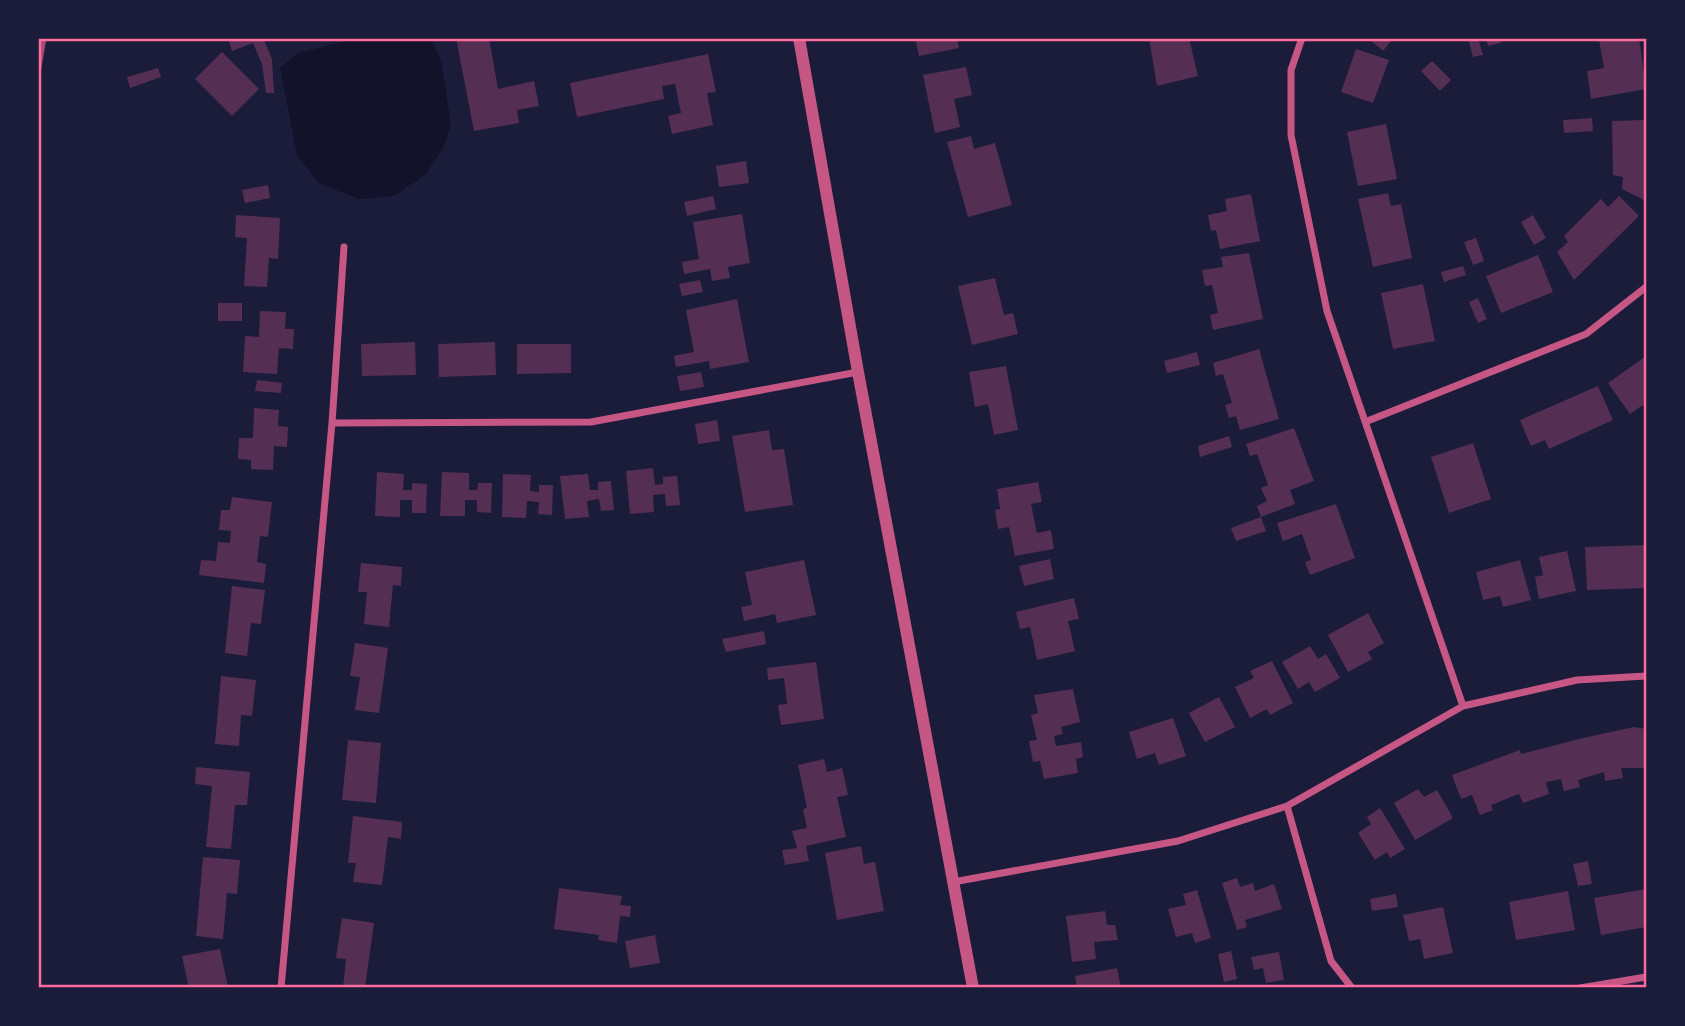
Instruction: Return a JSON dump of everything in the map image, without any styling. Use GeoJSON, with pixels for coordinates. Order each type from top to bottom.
{"type":"FeatureCollection","features":[{"type":"Feature","properties":{"kind":"street"},"geometry":{"type":"LineString","coordinates":[[799,38],[858,372],[973,988]]}},
{"type":"Feature","properties":{"kind":"street"},"geometry":{"type":"LineString","coordinates":[[1302,38],[1291,70],[1291,135],[1327,311],[1463,706]]}},
{"type":"Feature","properties":{"kind":"street"},"geometry":{"type":"LineString","coordinates":[[281,988],[332,423],[344,247]]}},
{"type":"Feature","properties":{"kind":"street"},"geometry":{"type":"LineString","coordinates":[[1365,422],[1586,334],[1647,287]]}},
{"type":"Feature","properties":{"kind":"street"},"geometry":{"type":"LineString","coordinates":[[332,423],[591,422],[858,372]]}},
{"type":"Feature","properties":{"kind":"street"},"geometry":{"type":"LineString","coordinates":[[953,882],[1178,841],[1287,806],[1463,706],[1577,680],[1647,676]]}},
{"type":"Feature","properties":{"kind":"street"},"geometry":{"type":"LineString","coordinates":[[1287,806],[1331,961],[1352,988]]}},
{"type":"Feature","properties":{"kind":"street"},"geometry":{"type":"LineString","coordinates":[[1580,988],[1647,977]]}},
{"type":"Feature","properties":{"kind":"shaded area"},"geometry":{"type":"Polygon","coordinates":[[[355,39],[431,39],[441,61],[451,124],[444,146],[425,175],[394,196],[359,199],[319,183],[297,155],[280,68],[298,53],[355,39]]]}},
{"type":"Feature","properties":{"kind":"building"},"geometry":{"type":"Polygon","coordinates":[[[234,38],[263,38],[272,59],[274,93],[266,93],[262,64],[253,43],[232,51],[229,41],[234,38]]]}},
{"type":"Feature","properties":{"kind":"building"},"geometry":{"type":"Polygon","coordinates":[[[456,38],[489,38],[498,89],[534,81],[539,106],[517,110],[519,123],[474,131],[456,38]]]}},
{"type":"Feature","properties":{"kind":"building"},"geometry":{"type":"Polygon","coordinates":[[[915,38],[957,38],[959,48],[919,56],[915,38]]]}},
{"type":"Feature","properties":{"kind":"building"},"geometry":{"type":"Polygon","coordinates":[[[1149,38],[1189,38],[1198,76],[1157,86],[1149,38]]]}},
{"type":"Feature","properties":{"kind":"building"},"geometry":{"type":"Polygon","coordinates":[[[1368,38],[1388,38],[1391,41],[1383,51],[1368,38]]]}},
{"type":"Feature","properties":{"kind":"building"},"geometry":{"type":"Polygon","coordinates":[[[1468,38],[1478,38],[1483,55],[1473,57],[1468,38]]]}},
{"type":"Feature","properties":{"kind":"building"},"geometry":{"type":"Polygon","coordinates":[[[1486,38],[1500,38],[1501,43],[1488,46],[1486,38]]]}},
{"type":"Feature","properties":{"kind":"building"},"geometry":{"type":"Polygon","coordinates":[[[1639,38],[1646,89],[1591,99],[1587,71],[1604,68],[1599,40],[1639,38]]]}},
{"type":"Feature","properties":{"kind":"building"},"geometry":{"type":"Polygon","coordinates":[[[1356,49],[1389,60],[1373,103],[1341,92],[1356,49]]]}},
{"type":"Feature","properties":{"kind":"building"},"geometry":{"type":"Polygon","coordinates":[[[222,52],[259,89],[232,116],[195,79],[222,52]]]}},
{"type":"Feature","properties":{"kind":"building"},"geometry":{"type":"Polygon","coordinates":[[[708,54],[716,92],[707,93],[713,125],[672,134],[668,116],[681,113],[675,84],[662,86],[664,99],[577,117],[570,83],[708,54]]]}},
{"type":"Feature","properties":{"kind":"building"},"geometry":{"type":"Polygon","coordinates":[[[1432,61],[1451,80],[1440,91],[1421,71],[1432,61]]]}},
{"type":"Feature","properties":{"kind":"building"},"geometry":{"type":"Polygon","coordinates":[[[966,67],[972,95],[954,99],[960,127],[935,133],[923,75],[966,67]]]}},
{"type":"Feature","properties":{"kind":"building"},"geometry":{"type":"Polygon","coordinates":[[[158,68],[161,77],[130,88],[127,77],[158,68]]]}},
{"type":"Feature","properties":{"kind":"building"},"geometry":{"type":"Polygon","coordinates":[[[1592,118],[1593,131],[1564,133],[1563,120],[1592,118]]]}},
{"type":"Feature","properties":{"kind":"building"},"geometry":{"type":"Polygon","coordinates":[[[1646,120],[1646,201],[1622,189],[1623,177],[1613,175],[1612,121],[1646,120]]]}},
{"type":"Feature","properties":{"kind":"building"},"geometry":{"type":"Polygon","coordinates":[[[1386,124],[1397,179],[1358,186],[1347,132],[1386,124]]]}},
{"type":"Feature","properties":{"kind":"building"},"geometry":{"type":"Polygon","coordinates":[[[971,136],[974,149],[995,143],[1012,205],[968,217],[947,142],[971,136]]]}},
{"type":"Feature","properties":{"kind":"building"},"geometry":{"type":"Polygon","coordinates":[[[746,161],[749,183],[719,187],[716,166],[746,161]]]}},
{"type":"Feature","properties":{"kind":"building"},"geometry":{"type":"Polygon","coordinates":[[[268,185],[270,198],[245,203],[242,190],[268,185]]]}},
{"type":"Feature","properties":{"kind":"building"},"geometry":{"type":"Polygon","coordinates":[[[1388,193],[1391,206],[1401,204],[1412,258],[1373,267],[1358,199],[1388,193]]]}},
{"type":"Feature","properties":{"kind":"building"},"geometry":{"type":"Polygon","coordinates":[[[1251,194],[1260,241],[1220,249],[1216,230],[1211,231],[1208,215],[1227,211],[1225,199],[1251,194]]]}},
{"type":"Feature","properties":{"kind":"building"},"geometry":{"type":"Polygon","coordinates":[[[713,196],[716,209],[687,216],[684,202],[713,196]]]}},
{"type":"Feature","properties":{"kind":"building"},"geometry":{"type":"Polygon","coordinates":[[[1619,196],[1639,216],[1574,280],[1557,252],[1568,242],[1564,236],[1601,199],[1608,207],[1619,196]]]}},
{"type":"Feature","properties":{"kind":"building"},"geometry":{"type":"Polygon","coordinates":[[[742,214],[750,263],[728,267],[730,278],[712,281],[710,269],[684,274],[682,262],[699,259],[693,222],[742,214]]]}},
{"type":"Feature","properties":{"kind":"building"},"geometry":{"type":"Polygon","coordinates":[[[236,215],[280,218],[278,259],[269,258],[267,287],[244,286],[247,238],[235,237],[236,215]]]}},
{"type":"Feature","properties":{"kind":"building"},"geometry":{"type":"Polygon","coordinates":[[[1533,215],[1546,238],[1534,245],[1521,222],[1533,215]]]}},
{"type":"Feature","properties":{"kind":"building"},"geometry":{"type":"Polygon","coordinates":[[[1476,238],[1484,261],[1473,265],[1464,242],[1476,238]]]}},
{"type":"Feature","properties":{"kind":"building"},"geometry":{"type":"Polygon","coordinates":[[[1249,253],[1263,319],[1213,330],[1210,315],[1218,313],[1212,285],[1205,286],[1202,270],[1223,267],[1221,257],[1249,253]]]}},
{"type":"Feature","properties":{"kind":"building"},"geometry":{"type":"Polygon","coordinates":[[[1538,255],[1553,292],[1501,313],[1486,276],[1538,255]]]}},
{"type":"Feature","properties":{"kind":"building"},"geometry":{"type":"Polygon","coordinates":[[[1463,266],[1466,275],[1444,282],[1441,272],[1463,266]]]}},
{"type":"Feature","properties":{"kind":"building"},"geometry":{"type":"Polygon","coordinates":[[[995,278],[1004,315],[1013,313],[1018,334],[972,345],[958,286],[995,278]]]}},
{"type":"Feature","properties":{"kind":"building"},"geometry":{"type":"Polygon","coordinates":[[[700,280],[703,292],[682,296],[679,284],[700,280]]]}},
{"type":"Feature","properties":{"kind":"building"},"geometry":{"type":"Polygon","coordinates":[[[1423,284],[1435,341],[1393,349],[1381,293],[1423,284]]]}},
{"type":"Feature","properties":{"kind":"building"},"geometry":{"type":"Polygon","coordinates":[[[1478,298],[1487,319],[1478,323],[1469,302],[1478,298]]]}},
{"type":"Feature","properties":{"kind":"building"},"geometry":{"type":"Polygon","coordinates":[[[737,299],[749,362],[710,369],[709,361],[676,367],[674,356],[694,352],[686,310],[737,299]]]}},
{"type":"Feature","properties":{"kind":"building"},"geometry":{"type":"Polygon","coordinates":[[[218,303],[242,303],[242,321],[218,321],[218,303]]]}},
{"type":"Feature","properties":{"kind":"building"},"geometry":{"type":"Polygon","coordinates":[[[260,311],[286,312],[285,329],[294,329],[293,349],[279,348],[277,374],[243,372],[245,336],[259,337],[260,311]]]}},
{"type":"Feature","properties":{"kind":"building"},"geometry":{"type":"Polygon","coordinates":[[[415,342],[416,375],[362,376],[361,344],[415,342]]]}},
{"type":"Feature","properties":{"kind":"building"},"geometry":{"type":"Polygon","coordinates":[[[495,342],[496,375],[439,377],[438,344],[495,342]]]}},
{"type":"Feature","properties":{"kind":"building"},"geometry":{"type":"Polygon","coordinates":[[[517,344],[571,344],[571,373],[517,374],[517,344]]]}},
{"type":"Feature","properties":{"kind":"building"},"geometry":{"type":"Polygon","coordinates":[[[1259,349],[1279,419],[1240,430],[1236,416],[1229,418],[1225,405],[1232,403],[1223,374],[1216,376],[1213,363],[1259,349]]]}},
{"type":"Feature","properties":{"kind":"building"},"geometry":{"type":"Polygon","coordinates":[[[1197,352],[1200,365],[1167,373],[1164,361],[1197,352]]]}},
{"type":"Feature","properties":{"kind":"building"},"geometry":{"type":"Polygon","coordinates":[[[1646,356],[1646,403],[1630,414],[1608,383],[1646,356]]]}},
{"type":"Feature","properties":{"kind":"building"},"geometry":{"type":"Polygon","coordinates":[[[1006,366],[1018,430],[994,435],[988,404],[975,407],[969,372],[1006,366]]]}},
{"type":"Feature","properties":{"kind":"building"},"geometry":{"type":"Polygon","coordinates":[[[701,372],[704,387],[680,391],[677,376],[701,372]]]}},
{"type":"Feature","properties":{"kind":"building"},"geometry":{"type":"Polygon","coordinates":[[[257,380],[282,383],[281,393],[255,391],[257,380]]]}},
{"type":"Feature","properties":{"kind":"building"},"geometry":{"type":"Polygon","coordinates":[[[1598,386],[1613,420],[1549,449],[1545,440],[1531,446],[1520,420],[1598,386]]]}},
{"type":"Feature","properties":{"kind":"building"},"geometry":{"type":"Polygon","coordinates":[[[254,408],[279,410],[278,426],[288,427],[287,447],[274,446],[273,470],[251,469],[251,460],[238,459],[239,438],[253,438],[254,408]]]}},
{"type":"Feature","properties":{"kind":"building"},"geometry":{"type":"Polygon","coordinates":[[[717,420],[720,441],[698,444],[695,424],[717,420]]]}},
{"type":"Feature","properties":{"kind":"building"},"geometry":{"type":"Polygon","coordinates":[[[1294,428],[1314,481],[1290,490],[1295,504],[1261,517],[1257,506],[1267,501],[1261,488],[1268,485],[1257,454],[1250,456],[1246,444],[1294,428]]]}},
{"type":"Feature","properties":{"kind":"building"},"geometry":{"type":"Polygon","coordinates":[[[769,430],[772,450],[784,449],[793,505],[745,512],[732,436],[769,430]]]}},
{"type":"Feature","properties":{"kind":"building"},"geometry":{"type":"Polygon","coordinates":[[[1229,436],[1232,447],[1200,457],[1198,446],[1229,436]]]}},
{"type":"Feature","properties":{"kind":"building"},"geometry":{"type":"Polygon","coordinates":[[[1473,443],[1491,499],[1449,513],[1431,457],[1473,443]]]}},
{"type":"Feature","properties":{"kind":"building"},"geometry":{"type":"Polygon","coordinates":[[[653,468],[655,485],[663,484],[663,477],[677,476],[680,505],[666,506],[665,494],[653,495],[654,512],[630,514],[626,471],[653,468]]]}},
{"type":"Feature","properties":{"kind":"building"},"geometry":{"type":"Polygon","coordinates":[[[377,472],[404,474],[403,490],[412,490],[412,483],[427,484],[426,513],[412,513],[412,500],[400,500],[400,517],[375,516],[377,472]]]}},
{"type":"Feature","properties":{"kind":"building"},"geometry":{"type":"Polygon","coordinates":[[[442,472],[469,473],[469,490],[477,490],[478,483],[492,483],[491,513],[477,512],[477,500],[465,500],[465,516],[440,516],[442,472]]]}},
{"type":"Feature","properties":{"kind":"building"},"geometry":{"type":"Polygon","coordinates":[[[503,474],[531,475],[530,491],[539,492],[539,485],[553,485],[552,515],[538,514],[539,502],[527,501],[526,518],[502,517],[503,474]]]}},
{"type":"Feature","properties":{"kind":"building"},"geometry":{"type":"Polygon","coordinates":[[[588,474],[590,490],[598,490],[598,482],[611,481],[614,510],[601,511],[599,499],[587,501],[589,517],[565,519],[560,476],[588,474]]]}},
{"type":"Feature","properties":{"kind":"building"},"geometry":{"type":"Polygon","coordinates":[[[1038,482],[1042,502],[1031,504],[1037,533],[1051,530],[1054,549],[1015,556],[1009,527],[998,529],[995,510],[1000,509],[997,489],[1038,482]]]}},
{"type":"Feature","properties":{"kind":"building"},"geometry":{"type":"Polygon","coordinates":[[[232,497],[272,502],[268,537],[260,536],[257,562],[266,564],[264,583],[199,575],[201,560],[216,561],[218,542],[230,543],[231,531],[219,530],[221,510],[230,510],[232,497]]]}},
{"type":"Feature","properties":{"kind":"building"},"geometry":{"type":"Polygon","coordinates":[[[1336,504],[1355,558],[1310,575],[1305,562],[1311,560],[1302,534],[1283,541],[1277,523],[1336,504]]]}},
{"type":"Feature","properties":{"kind":"building"},"geometry":{"type":"Polygon","coordinates":[[[1261,517],[1266,531],[1236,541],[1231,528],[1261,517]]]}},
{"type":"Feature","properties":{"kind":"building"},"geometry":{"type":"Polygon","coordinates":[[[1646,545],[1646,588],[1587,590],[1585,547],[1646,545]]]}},
{"type":"Feature","properties":{"kind":"building"},"geometry":{"type":"Polygon","coordinates":[[[1567,551],[1576,591],[1539,599],[1535,577],[1543,575],[1539,557],[1567,551]]]}},
{"type":"Feature","properties":{"kind":"building"},"geometry":{"type":"Polygon","coordinates":[[[1050,559],[1054,579],[1024,586],[1019,566],[1050,559]]]}},
{"type":"Feature","properties":{"kind":"building"},"geometry":{"type":"Polygon","coordinates":[[[804,560],[816,615],[777,623],[775,614],[744,621],[741,607],[752,605],[745,572],[804,560]]]}},
{"type":"Feature","properties":{"kind":"building"},"geometry":{"type":"Polygon","coordinates":[[[1520,560],[1531,600],[1503,607],[1500,596],[1483,600],[1476,572],[1520,560]]]}},
{"type":"Feature","properties":{"kind":"building"},"geometry":{"type":"Polygon","coordinates":[[[361,563],[402,567],[401,586],[393,585],[389,627],[364,624],[367,592],[358,592],[361,563]]]}},
{"type":"Feature","properties":{"kind":"building"},"geometry":{"type":"Polygon","coordinates":[[[232,586],[265,590],[261,624],[251,623],[247,656],[225,653],[232,586]]]}},
{"type":"Feature","properties":{"kind":"building"},"geometry":{"type":"Polygon","coordinates":[[[1074,598],[1079,619],[1068,621],[1075,651],[1037,660],[1030,627],[1020,629],[1016,612],[1074,598]]]}},
{"type":"Feature","properties":{"kind":"building"},"geometry":{"type":"Polygon","coordinates":[[[1368,613],[1384,643],[1368,652],[1372,659],[1348,672],[1328,635],[1368,613]]]}},
{"type":"Feature","properties":{"kind":"building"},"geometry":{"type":"Polygon","coordinates":[[[764,631],[766,644],[726,652],[722,639],[764,631]]]}},
{"type":"Feature","properties":{"kind":"building"},"geometry":{"type":"Polygon","coordinates":[[[355,643],[388,648],[379,713],[355,710],[360,677],[350,676],[355,643]]]}},
{"type":"Feature","properties":{"kind":"building"},"geometry":{"type":"Polygon","coordinates":[[[1310,646],[1318,659],[1326,654],[1340,678],[1315,692],[1309,682],[1298,689],[1282,662],[1310,646]]]}},
{"type":"Feature","properties":{"kind":"building"},"geometry":{"type":"Polygon","coordinates":[[[1272,661],[1293,703],[1270,715],[1267,709],[1250,718],[1235,687],[1254,678],[1250,671],[1272,661]]]}},
{"type":"Feature","properties":{"kind":"building"},"geometry":{"type":"Polygon","coordinates":[[[816,662],[824,719],[781,725],[778,705],[787,704],[784,678],[768,680],[767,668],[816,662]]]}},
{"type":"Feature","properties":{"kind":"building"},"geometry":{"type":"Polygon","coordinates":[[[221,676],[256,680],[252,716],[241,715],[239,746],[215,744],[221,676]]]}},
{"type":"Feature","properties":{"kind":"building"},"geometry":{"type":"Polygon","coordinates":[[[1073,689],[1080,722],[1061,727],[1063,734],[1054,736],[1056,746],[1081,742],[1083,757],[1076,759],[1078,773],[1044,779],[1040,761],[1033,762],[1029,741],[1037,740],[1031,715],[1038,713],[1034,695],[1073,689]]]}},
{"type":"Feature","properties":{"kind":"building"},"geometry":{"type":"Polygon","coordinates":[[[1219,697],[1235,727],[1205,742],[1189,713],[1219,697]]]}},
{"type":"Feature","properties":{"kind":"building"},"geometry":{"type":"Polygon","coordinates":[[[1173,718],[1186,756],[1159,765],[1155,753],[1137,759],[1129,732],[1173,718]]]}},
{"type":"Feature","properties":{"kind":"building"},"geometry":{"type":"Polygon","coordinates":[[[1634,727],[1646,729],[1646,768],[1621,768],[1623,778],[1605,781],[1604,772],[1578,780],[1580,787],[1564,791],[1561,779],[1546,782],[1549,794],[1523,803],[1519,794],[1491,805],[1493,810],[1480,815],[1472,795],[1461,799],[1452,775],[1520,750],[1521,754],[1634,727]]]}},
{"type":"Feature","properties":{"kind":"building"},"geometry":{"type":"Polygon","coordinates":[[[348,740],[381,743],[376,803],[342,800],[348,740]]]}},
{"type":"Feature","properties":{"kind":"building"},"geometry":{"type":"Polygon","coordinates":[[[824,759],[827,772],[842,768],[848,795],[837,797],[846,837],[806,846],[809,861],[785,865],[782,850],[797,848],[792,831],[807,828],[803,809],[807,808],[798,765],[824,759]]]}},
{"type":"Feature","properties":{"kind":"building"},"geometry":{"type":"Polygon","coordinates":[[[196,767],[250,772],[247,805],[235,805],[231,849],[206,847],[212,786],[195,784],[196,767]]]}},
{"type":"Feature","properties":{"kind":"building"},"geometry":{"type":"Polygon","coordinates":[[[1418,789],[1424,797],[1437,790],[1453,818],[1415,840],[1394,803],[1418,789]]]}},
{"type":"Feature","properties":{"kind":"building"},"geometry":{"type":"Polygon","coordinates":[[[1380,808],[1405,849],[1390,858],[1387,852],[1375,860],[1358,833],[1371,824],[1367,817],[1380,808]]]}},
{"type":"Feature","properties":{"kind":"building"},"geometry":{"type":"Polygon","coordinates":[[[353,816],[402,822],[401,839],[388,837],[382,885],[353,882],[356,863],[348,863],[353,816]]]}},
{"type":"Feature","properties":{"kind":"building"},"geometry":{"type":"Polygon","coordinates":[[[861,846],[864,864],[875,862],[884,911],[837,920],[825,853],[861,846]]]}},
{"type":"Feature","properties":{"kind":"building"},"geometry":{"type":"Polygon","coordinates":[[[203,857],[240,860],[237,894],[227,893],[223,939],[196,936],[203,857]]]}},
{"type":"Feature","properties":{"kind":"building"},"geometry":{"type":"Polygon","coordinates":[[[1588,861],[1592,884],[1578,886],[1573,864],[1588,861]]]}},
{"type":"Feature","properties":{"kind":"building"},"geometry":{"type":"Polygon","coordinates":[[[1237,878],[1240,887],[1253,883],[1255,891],[1274,884],[1282,909],[1245,920],[1247,927],[1237,930],[1222,883],[1237,878]]]}},
{"type":"Feature","properties":{"kind":"building"},"geometry":{"type":"Polygon","coordinates":[[[559,888],[622,896],[620,905],[631,906],[630,917],[620,916],[617,943],[598,940],[599,935],[554,929],[559,888]]]}},
{"type":"Feature","properties":{"kind":"building"},"geometry":{"type":"Polygon","coordinates":[[[1646,889],[1646,927],[1601,935],[1594,898],[1646,889]]]}},
{"type":"Feature","properties":{"kind":"building"},"geometry":{"type":"Polygon","coordinates":[[[1197,890],[1211,938],[1195,943],[1192,933],[1176,937],[1168,909],[1186,905],[1183,894],[1197,890]]]}},
{"type":"Feature","properties":{"kind":"building"},"geometry":{"type":"Polygon","coordinates":[[[1568,891],[1575,930],[1516,940],[1509,902],[1568,891]]]}},
{"type":"Feature","properties":{"kind":"building"},"geometry":{"type":"Polygon","coordinates":[[[1396,894],[1398,907],[1372,911],[1370,899],[1396,894]]]}},
{"type":"Feature","properties":{"kind":"building"},"geometry":{"type":"Polygon","coordinates":[[[1443,907],[1453,953],[1424,959],[1420,939],[1409,941],[1403,915],[1443,907]]]}},
{"type":"Feature","properties":{"kind":"building"},"geometry":{"type":"Polygon","coordinates":[[[1105,911],[1107,925],[1115,925],[1118,940],[1094,942],[1096,959],[1072,962],[1066,916],[1105,911]]]}},
{"type":"Feature","properties":{"kind":"building"},"geometry":{"type":"Polygon","coordinates":[[[342,918],[374,923],[365,988],[343,988],[346,959],[336,958],[342,918]]]}},
{"type":"Feature","properties":{"kind":"building"},"geometry":{"type":"Polygon","coordinates":[[[655,935],[660,963],[630,968],[625,941],[655,935]]]}},
{"type":"Feature","properties":{"kind":"building"},"geometry":{"type":"Polygon","coordinates":[[[220,949],[228,987],[189,988],[182,956],[220,949]]]}},
{"type":"Feature","properties":{"kind":"building"},"geometry":{"type":"Polygon","coordinates":[[[1231,951],[1237,979],[1224,982],[1218,954],[1231,951]]]}},
{"type":"Feature","properties":{"kind":"building"},"geometry":{"type":"Polygon","coordinates":[[[1279,952],[1284,980],[1266,983],[1263,968],[1254,970],[1251,957],[1279,952]]]}},
{"type":"Feature","properties":{"kind":"building"},"geometry":{"type":"Polygon","coordinates":[[[1117,968],[1121,988],[1077,988],[1075,976],[1117,968]]]}},
{"type":"Feature","properties":{"kind":"railway"},"geometry":{"type":"LineString","coordinates":[[38,73],[44,38]]}}]}
